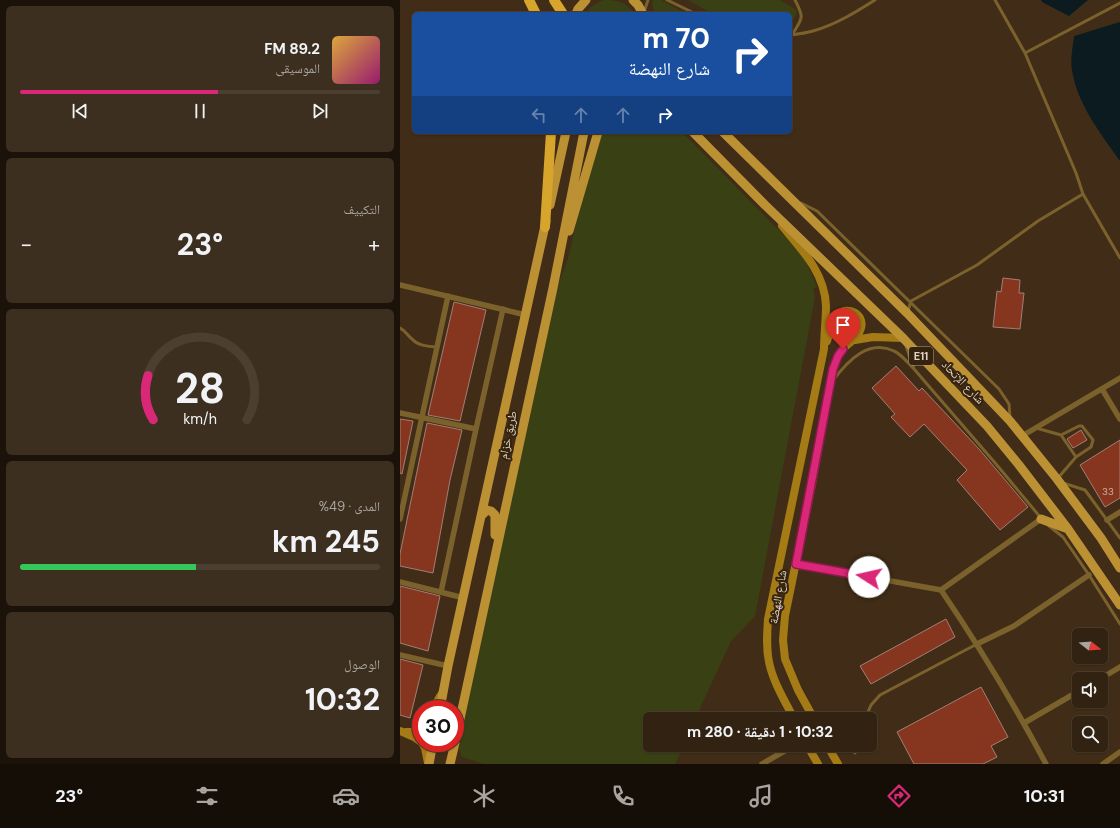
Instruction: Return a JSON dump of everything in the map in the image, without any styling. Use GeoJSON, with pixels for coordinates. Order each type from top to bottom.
{"type":"FeatureCollection","features":[{"type":"Feature","properties":{"kind":"highway"},"geometry":{"type":"LineString","coordinates":[[529,0],[535,12]]}},
{"type":"Feature","properties":{"kind":"highway"},"geometry":{"type":"LineString","coordinates":[[554,0],[562,12]]}},
{"type":"Feature","properties":{"kind":"highway"},"geometry":{"type":"LineString","coordinates":[[545,227],[552,134]]}},
{"type":"Feature","properties":{"kind":"main road"},"geometry":{"type":"LineString","coordinates":[[577,12],[586,0]]}},
{"type":"Feature","properties":{"kind":"main road"},"geometry":{"type":"LineString","coordinates":[[632,0],[638,5],[642,12]]}},
{"type":"Feature","properties":{"kind":"main road","name":"طريق خزام"},"geometry":{"type":"LineString","coordinates":[[442,700],[448,666],[566,134]]}},
{"type":"Feature","properties":{"kind":"main road","name":"طريق خزام"},"geometry":{"type":"LineString","coordinates":[[464,700],[553,288],[584,134]]}},
{"type":"Feature","properties":{"kind":"main road"},"geometry":{"type":"LineString","coordinates":[[553,288],[597,134]]}},
{"type":"Feature","properties":{"kind":"main road"},"geometry":{"type":"LineString","coordinates":[[689,134],[708,147]]}},
{"type":"Feature","properties":{"kind":"main road","name":"شارع الإتحاد"},"geometry":{"type":"LineString","coordinates":[[695,134],[765,205],[903,338],[987,426],[1019,464],[1068,529],[1120,605]]}},
{"type":"Feature","properties":{"kind":"main road","name":"شارع الإتحاد"},"geometry":{"type":"LineString","coordinates":[[725,134],[907,313],[1010,421],[1057,480],[1100,538],[1120,568]]}},
{"type":"Feature","properties":{"kind":"main road"},"geometry":{"type":"LineString","coordinates":[[765,205],[816,268],[823,287],[826,305],[824,349]]}},
{"type":"Feature","properties":{"kind":"main road"},"geometry":{"type":"LineString","coordinates":[[824,349],[834,319],[844,311],[856,313],[861,319],[862,327],[855,340]]}},
{"type":"Feature","properties":{"kind":"main road"},"geometry":{"type":"LineString","coordinates":[[855,340],[873,337],[903,338]]}},
{"type":"Feature","properties":{"kind":"main road","name":"شارع النهضة"},"geometry":{"type":"LineString","coordinates":[[810,712],[798,690],[785,659],[783,640],[785,616],[833,369],[838,356],[843,349],[855,340]]}},
{"type":"Feature","properties":{"kind":"main road","name":"شارع النهضة"},"geometry":{"type":"LineString","coordinates":[[790,712],[776,683],[769,663],[767,645],[768,619],[824,349]]}},
{"type":"Feature","properties":{"kind":"main road"},"geometry":{"type":"LineString","coordinates":[[482,515],[487,510],[491,510],[495,515],[494,558]]}},
{"type":"Feature","properties":{"kind":"main road"},"geometry":{"type":"LineString","coordinates":[[1041,519],[1068,529]]}},
{"type":"Feature","properties":{"kind":"main road"},"geometry":{"type":"LineString","coordinates":[[438,700],[444,692]]}},
{"type":"Feature","properties":{"kind":"main road"},"geometry":{"type":"LineString","coordinates":[[402,732],[412,737]]}},
{"type":"Feature","properties":{"kind":"main road"},"geometry":{"type":"LineString","coordinates":[[426,752],[429,764]]}},
{"type":"Feature","properties":{"kind":"main road"},"geometry":{"type":"LineString","coordinates":[[429,764],[431,752]]}},
{"type":"Feature","properties":{"kind":"main road","name":"طريق خزام"},"geometry":{"type":"LineString","coordinates":[[450,764],[453,752]]}},
{"type":"Feature","properties":{"kind":"main road"},"geometry":{"type":"LineString","coordinates":[[811,752],[818,764]]}},
{"type":"Feature","properties":{"kind":"main road"},"geometry":{"type":"LineString","coordinates":[[831,752],[838,764]]}},
{"type":"Feature","properties":{"kind":"street"},"geometry":{"type":"LineString","coordinates":[[400,285],[526,315]]}},
{"type":"Feature","properties":{"kind":"street"},"geometry":{"type":"LineString","coordinates":[[400,519],[448,296]]}},
{"type":"Feature","properties":{"kind":"street"},"geometry":{"type":"LineString","coordinates":[[441,592],[503,309]]}},
{"type":"Feature","properties":{"kind":"street"},"geometry":{"type":"LineString","coordinates":[[1022,436],[1120,378]]}},
{"type":"Feature","properties":{"kind":"street"},"geometry":{"type":"LineString","coordinates":[[1102,389],[1120,419]]}},
{"type":"Feature","properties":{"kind":"street"},"geometry":{"type":"LineString","coordinates":[[400,413],[476,429]]}},
{"type":"Feature","properties":{"kind":"street"},"geometry":{"type":"LineString","coordinates":[[1107,520],[1120,512]]}},
{"type":"Feature","properties":{"kind":"street"},"geometry":{"type":"LineString","coordinates":[[796,564],[941,590],[1041,519]]}},
{"type":"Feature","properties":{"kind":"street"},"geometry":{"type":"LineString","coordinates":[[977,644],[1014,626],[1089,575]]}},
{"type":"Feature","properties":{"kind":"street"},"geometry":{"type":"LineString","coordinates":[[400,582],[464,598]]}},
{"type":"Feature","properties":{"kind":"street"},"geometry":{"type":"LineString","coordinates":[[941,590],[977,644],[1024,723],[1046,764]]}},
{"type":"Feature","properties":{"kind":"street"},"geometry":{"type":"LineString","coordinates":[[400,655],[448,666]]}},
{"type":"Feature","properties":{"kind":"street"},"geometry":{"type":"LineString","coordinates":[[1108,674],[1120,667]]}},
{"type":"Feature","properties":{"kind":"street"},"geometry":{"type":"LineString","coordinates":[[1024,723],[1072,695]]}},
{"type":"Feature","properties":{"kind":"street"},"geometry":{"type":"LineString","coordinates":[[762,764],[783,752]]}},
{"type":"Feature","properties":{"kind":"street"},"geometry":{"type":"LineString","coordinates":[[1103,764],[1119,754]]}},
{"type":"Feature","properties":{"kind":"lane"},"geometry":{"type":"LineString","coordinates":[[644,12],[648,0]]}},
{"type":"Feature","properties":{"kind":"lane"},"geometry":{"type":"LineString","coordinates":[[667,0],[692,12]]}},
{"type":"Feature","properties":{"kind":"lane"},"geometry":{"type":"LineString","coordinates":[[792,34],[802,17],[802,13],[795,0]]}},
{"type":"Feature","properties":{"kind":"lane"},"geometry":{"type":"LineString","coordinates":[[792,36],[814,31],[850,15],[875,0]]}},
{"type":"Feature","properties":{"kind":"lane"},"geometry":{"type":"LineString","coordinates":[[995,0],[1025,52],[1076,173],[1083,194],[1120,258]]}},
{"type":"Feature","properties":{"kind":"lane"},"geometry":{"type":"LineString","coordinates":[[1025,52],[1120,2]]}},
{"type":"Feature","properties":{"kind":"lane"},"geometry":{"type":"LineString","coordinates":[[907,313],[911,301],[977,265],[1038,221],[1083,194]]}},
{"type":"Feature","properties":{"kind":"lane"},"geometry":{"type":"LineString","coordinates":[[789,198],[817,211],[911,301],[999,389],[1009,404],[1010,421]]}},
{"type":"Feature","properties":{"kind":"lane"},"geometry":{"type":"LineString","coordinates":[[400,328],[418,344],[437,347]]}},
{"type":"Feature","properties":{"kind":"lane"},"geometry":{"type":"LineString","coordinates":[[903,338],[914,369]]}},
{"type":"Feature","properties":{"kind":"lane"},"geometry":{"type":"LineString","coordinates":[[831,382],[846,364],[860,353],[872,349],[883,348],[894,351],[901,356],[996,464],[1041,519],[1063,537],[1120,624]]}},
{"type":"Feature","properties":{"kind":"lane"},"geometry":{"type":"LineString","coordinates":[[1061,435],[1082,426],[1093,440],[1091,447],[1076,457],[1057,480],[1085,490],[1120,538]]}},
{"type":"Feature","properties":{"kind":"lane"},"geometry":{"type":"LineString","coordinates":[[1035,428],[1061,435],[1076,457]]}},
{"type":"Feature","properties":{"kind":"lane"},"geometry":{"type":"LineString","coordinates":[[868,712],[871,705],[880,695],[977,644]]}},
{"type":"Feature","properties":{"kind":"green space"},"geometry":{"type":"Polygon","coordinates":[[[613,0],[621,2],[632,12],[587,12],[598,2],[613,0]]]}},
{"type":"Feature","properties":{"kind":"green space"},"geometry":{"type":"Polygon","coordinates":[[[653,0],[661,0],[683,12],[654,12],[652,3],[653,0]]]}},
{"type":"Feature","properties":{"kind":"green space"},"geometry":{"type":"Polygon","coordinates":[[[688,0],[780,0],[796,10],[797,13],[792,22],[792,12],[709,12],[688,0]]]}},
{"type":"Feature","properties":{"kind":"green space"},"geometry":{"type":"Polygon","coordinates":[[[597,134],[684,134],[803,255],[817,287],[813,289],[815,297],[755,616],[731,641],[698,712],[643,712],[643,752],[681,752],[675,764],[484,764],[462,757],[460,752],[464,752],[464,723],[473,676],[559,282],[568,259],[597,134]]]}},
{"type":"Feature","properties":{"kind":"shaded area"},"geometry":{"type":"Polygon","coordinates":[[[1041,0],[1088,0],[1069,16],[1042,2],[1041,0]]]}},
{"type":"Feature","properties":{"kind":"shaded area"},"geometry":{"type":"Polygon","coordinates":[[[1120,22],[1120,161],[1084,107],[1075,83],[1071,61],[1074,36],[1120,22]]]}},
{"type":"Feature","properties":{"kind":"pier"},"geometry":{"type":"Polygon","coordinates":[[[1120,20],[1120,22],[1074,36],[1073,34],[1116,21],[1120,20]]]}},
{"type":"Feature","properties":{"kind":"building"},"geometry":{"type":"Polygon","coordinates":[[[1003,278],[1020,280],[1019,293],[1024,293],[1020,329],[993,327],[997,291],[1001,292],[1003,278]]]}},
{"type":"Feature","properties":{"kind":"building"},"geometry":{"type":"Polygon","coordinates":[[[454,302],[486,310],[460,421],[428,415],[454,302]]]}},
{"type":"Feature","properties":{"kind":"building"},"geometry":{"type":"Polygon","coordinates":[[[896,366],[919,391],[922,388],[979,449],[1028,507],[1000,530],[957,480],[967,470],[924,424],[910,437],[891,417],[895,414],[872,388],[896,366]]]}},
{"type":"Feature","properties":{"kind":"building"},"geometry":{"type":"Polygon","coordinates":[[[400,419],[413,421],[402,474],[400,473],[400,419]]]}},
{"type":"Feature","properties":{"kind":"building"},"geometry":{"type":"Polygon","coordinates":[[[427,423],[462,430],[450,480],[433,573],[400,566],[400,554],[427,423]]]}},
{"type":"Feature","properties":{"kind":"building"},"geometry":{"type":"Polygon","coordinates":[[[1081,430],[1087,440],[1073,448],[1067,439],[1081,430]]]}},
{"type":"Feature","properties":{"kind":"building"},"geometry":{"type":"Polygon","coordinates":[[[1120,440],[1120,498],[1105,507],[1080,465],[1120,440]]]}},
{"type":"Feature","properties":{"kind":"building"},"geometry":{"type":"Polygon","coordinates":[[[400,586],[440,596],[428,651],[400,643],[400,586]]]}},
{"type":"Feature","properties":{"kind":"building"},"geometry":{"type":"Polygon","coordinates":[[[946,619],[955,637],[871,684],[860,666],[946,619]]]}},
{"type":"Feature","properties":{"kind":"building"},"geometry":{"type":"Polygon","coordinates":[[[400,659],[423,665],[414,700],[412,700],[410,718],[400,715],[400,659]]]}},
{"type":"Feature","properties":{"kind":"building"},"geometry":{"type":"Polygon","coordinates":[[[981,687],[1008,737],[991,746],[997,757],[983,764],[914,764],[897,732],[981,687]]]}},
{"type":"Feature","properties":{"kind":"route"},"geometry":{"type":"LineString","coordinates":[[843,349],[838,356],[833,369],[796,564],[869,577]]}}]}
